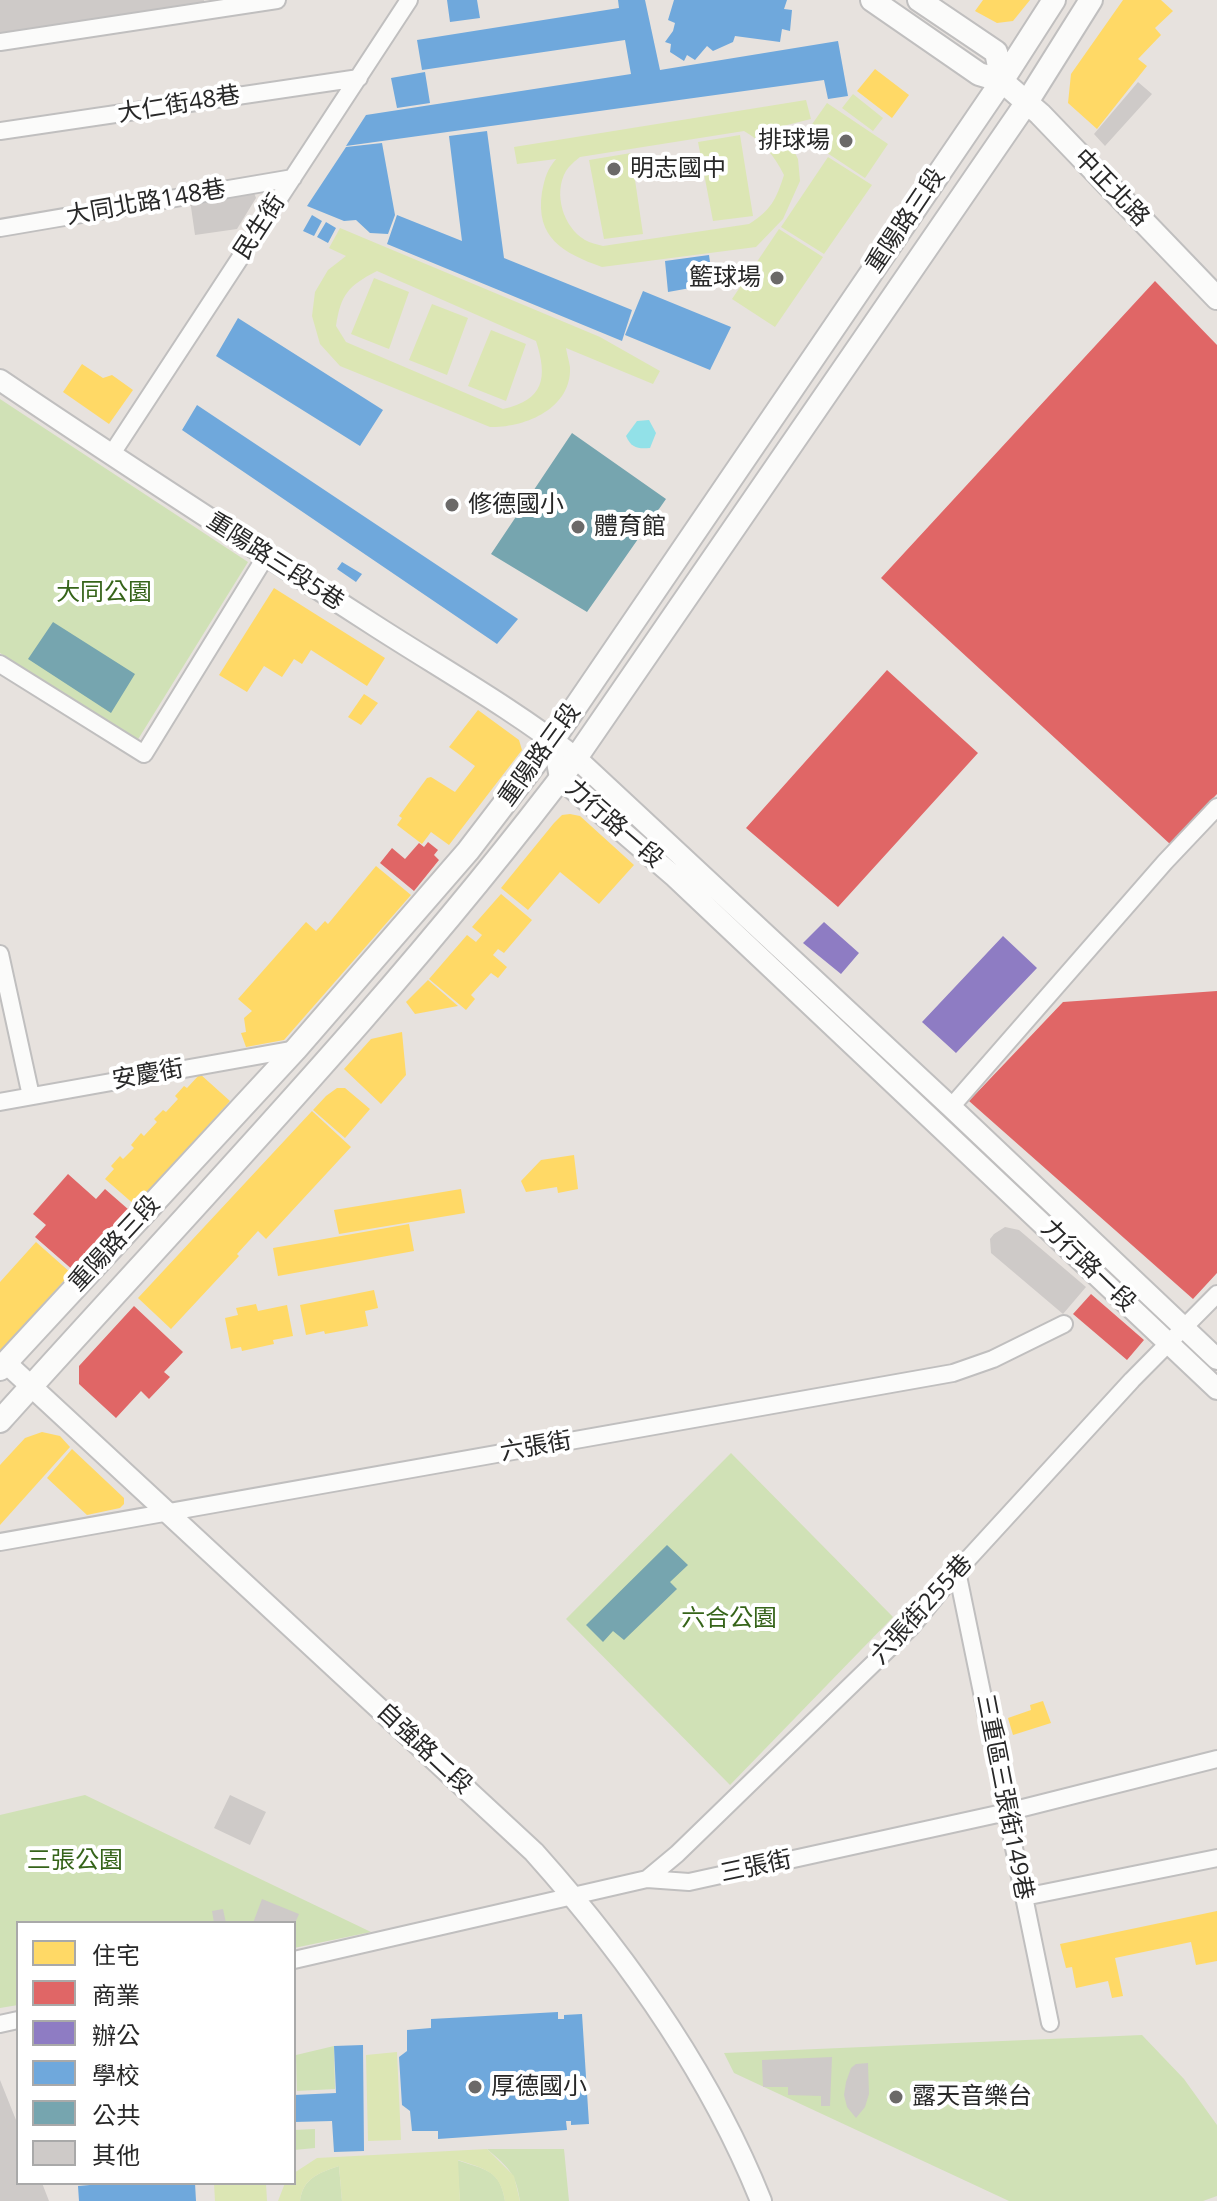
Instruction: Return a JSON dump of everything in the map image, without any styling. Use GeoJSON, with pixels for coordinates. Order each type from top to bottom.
{"type":"FeatureCollection","features":[{"type":"Feature","properties":{"kind":"main road","name":"中正北路"},"geometry":{"type":"LineString","coordinates":[[872,0],[979,74],[1002,81],[1027,102],[1215,291]]}},
{"type":"Feature","properties":{"kind":"main road","name":"中正北路"},"geometry":{"type":"LineString","coordinates":[[919,0],[996,52],[1002,81]]}},
{"type":"Feature","properties":{"kind":"main road","name":"重陽路三段"},"geometry":{"type":"LineString","coordinates":[[3,1366],[296,1049],[468,851],[553,740],[1054,0]]}},
{"type":"Feature","properties":{"kind":"main road","name":"重陽路三段"},"geometry":{"type":"LineString","coordinates":[[0,1421],[356,1029],[497,862],[576,758],[1027,102],[1091,0]]}},
{"type":"Feature","properties":{"kind":"street"},"geometry":{"type":"LineString","coordinates":[[0,42],[277,0]]}},
{"type":"Feature","properties":{"kind":"street","name":"民生街"},"geometry":{"type":"LineString","coordinates":[[111,455],[409,0]]}},
{"type":"Feature","properties":{"kind":"street","name":"大仁街48巷"},"geometry":{"type":"LineString","coordinates":[[0,131],[359,78]]}},
{"type":"Feature","properties":{"kind":"street","name":"大同北路148巷"},"geometry":{"type":"LineString","coordinates":[[0,228],[293,178]]}},
{"type":"Feature","properties":{"kind":"street","name":"重陽路三段5巷"},"geometry":{"type":"LineString","coordinates":[[0,380],[553,740]]}},
{"type":"Feature","properties":{"kind":"street"},"geometry":{"type":"LineString","coordinates":[[0,664],[144,754],[266,556]]}},
{"type":"Feature","properties":{"kind":"street","name":"力行路一段"},"geometry":{"type":"LineString","coordinates":[[553,740],[951,1107],[1177,1336],[1217,1389]]}},
{"type":"Feature","properties":{"kind":"street","name":"力行路一段"},"geometry":{"type":"LineString","coordinates":[[553,740],[560,778],[675,877],[1177,1336],[1217,1359]]}},
{"type":"Feature","properties":{"kind":"street"},"geometry":{"type":"LineString","coordinates":[[951,1107],[1165,862],[1217,807]]}},
{"type":"Feature","properties":{"kind":"street"},"geometry":{"type":"LineString","coordinates":[[0,954],[31,1096]]}},
{"type":"Feature","properties":{"kind":"street","name":"安慶街"},"geometry":{"type":"LineString","coordinates":[[0,1102],[296,1049]]}},
{"type":"Feature","properties":{"kind":"street","name":"六張街255巷"},"geometry":{"type":"LineString","coordinates":[[647,1879],[677,1854],[912,1626],[957,1571],[1132,1380],[1217,1294]]}},
{"type":"Feature","properties":{"kind":"street","name":"六張街"},"geometry":{"type":"LineString","coordinates":[[0,1542],[953,1373],[993,1359],[1064,1324]]}},
{"type":"Feature","properties":{"kind":"street","name":"自強路二段"},"geometry":{"type":"LineString","coordinates":[[3,1366],[32,1385],[168,1511],[534,1852],[574,1896],[630,1967],[685,2051],[748,2167],[761,2201]]}},
{"type":"Feature","properties":{"kind":"street","name":"三重區三張街149巷"},"geometry":{"type":"LineString","coordinates":[[957,1571],[1050,2023]]}},
{"type":"Feature","properties":{"kind":"street","name":"三張街"},"geometry":{"type":"LineString","coordinates":[[296,1960],[647,1879],[689,1882],[1007,1812],[1217,1759]]}},
{"type":"Feature","properties":{"kind":"street"},"geometry":{"type":"LineString","coordinates":[[1024,1897],[1217,1858]]}},
{"type":"Feature","properties":{"kind":"green space"},"geometry":{"type":"Polygon","coordinates":[[[853,94],[883,118],[873,131],[842,108],[853,94]]]}},
{"type":"Feature","properties":{"kind":"green space"},"geometry":{"type":"Polygon","coordinates":[[[806,100],[811,119],[775,128],[791,145],[798,159],[800,181],[783,219],[756,247],[602,267],[575,256],[555,242],[543,221],[542,192],[547,174],[556,159],[517,164],[514,147],[806,100]],[[744,131],[580,157],[567,169],[562,180],[560,199],[566,218],[577,234],[603,246],[749,224],[772,204],[784,175],[767,150],[744,131]]]}},
{"type":"Feature","properties":{"kind":"green space","name":"排球場"},"geometry":{"type":"Polygon","coordinates":[[[827,103],[888,144],[865,178],[803,137],[827,103]]]}},
{"type":"Feature","properties":{"kind":"green space","name":"籃球場"},"geometry":{"type":"Polygon","coordinates":[[[740,135],[753,216],[713,221],[698,142],[740,135]]]}},
{"type":"Feature","properties":{"kind":"green space","name":"籃球場"},"geometry":{"type":"Polygon","coordinates":[[[631,153],[643,234],[604,239],[589,160],[631,153]]]}},
{"type":"Feature","properties":{"kind":"green space","name":"籃球場"},"geometry":{"type":"Polygon","coordinates":[[[828,157],[872,185],[824,254],[781,227],[828,157]]]}},
{"type":"Feature","properties":{"kind":"green space"},"geometry":{"type":"Polygon","coordinates":[[[340,228],[600,337],[660,371],[653,384],[566,348],[569,382],[555,405],[531,420],[490,427],[340,366],[320,344],[312,316],[315,292],[328,270],[346,256],[329,248],[340,228]],[[377,271],[359,281],[348,292],[340,306],[336,326],[346,342],[503,409],[527,400],[539,386],[542,366],[536,341],[377,271]]]}},
{"type":"Feature","properties":{"kind":"green space","name":"籃球場"},"geometry":{"type":"Polygon","coordinates":[[[779,229],[823,257],[775,327],[732,299],[779,229]]]}},
{"type":"Feature","properties":{"kind":"green space"},"geometry":{"type":"Polygon","coordinates":[[[374,278],[409,292],[389,349],[351,334],[374,278]]]}},
{"type":"Feature","properties":{"kind":"green space"},"geometry":{"type":"Polygon","coordinates":[[[432,304],[468,318],[447,375],[409,360],[432,304]]]}},
{"type":"Feature","properties":{"kind":"green space"},"geometry":{"type":"Polygon","coordinates":[[[491,330],[526,344],[506,401],[468,386],[491,330]]]}},
{"type":"Feature","properties":{"kind":"green space","name":"大同公園"},"geometry":{"type":"Polygon","coordinates":[[[0,399],[248,562],[137,741],[0,653],[0,399]]]}},
{"type":"Feature","properties":{"kind":"green space","name":"六合公園"},"geometry":{"type":"Polygon","coordinates":[[[731,1453],[893,1617],[730,1785],[566,1619],[731,1453]]]}},
{"type":"Feature","properties":{"kind":"green space","name":"三張公園"},"geometry":{"type":"Polygon","coordinates":[[[85,1795],[371,1932],[296,1948],[296,1921],[16,1921],[16,2005],[0,2008],[0,1815],[85,1795]]]}},
{"type":"Feature","properties":{"kind":"green space"},"geometry":{"type":"Polygon","coordinates":[[[1142,2035],[1184,2079],[1217,2125],[1217,2196],[1203,2201],[1009,2201],[734,2073],[724,2053],[1142,2035]]]}},
{"type":"Feature","properties":{"kind":"green space"},"geometry":{"type":"Polygon","coordinates":[[[334,2046],[335,2089],[297,2091],[296,2055],[334,2046]]]}},
{"type":"Feature","properties":{"kind":"green space"},"geometry":{"type":"Polygon","coordinates":[[[397,2052],[401,2140],[368,2141],[366,2055],[397,2052]]]}},
{"type":"Feature","properties":{"kind":"green space"},"geometry":{"type":"Polygon","coordinates":[[[315,2129],[315,2148],[296,2150],[296,2130],[315,2129]]]}},
{"type":"Feature","properties":{"kind":"green space"},"geometry":{"type":"Polygon","coordinates":[[[487,2149],[564,2149],[569,2201],[520,2201],[510,2171],[487,2149]]]}},
{"type":"Feature","properties":{"kind":"green space"},"geometry":{"type":"Polygon","coordinates":[[[487,2149],[514,2176],[520,2201],[505,2201],[495,2177],[458,2160],[460,2201],[342,2201],[339,2166],[308,2182],[300,2201],[278,2201],[284,2185],[296,2185],[296,2172],[317,2158],[487,2149]]]}},
{"type":"Feature","properties":{"kind":"green space"},"geometry":{"type":"Polygon","coordinates":[[[457,2160],[495,2176],[505,2201],[460,2201],[457,2160]]]}},
{"type":"Feature","properties":{"kind":"green space"},"geometry":{"type":"Polygon","coordinates":[[[339,2166],[342,2201],[300,2201],[308,2182],[339,2166]]]}},
{"type":"Feature","properties":{"kind":"green space"},"geometry":{"type":"Polygon","coordinates":[[[214,2185],[266,2185],[267,2201],[215,2201],[214,2185]]]}},
{"type":"Feature","properties":{"kind":"water"},"geometry":{"type":"Polygon","coordinates":[[[649,420],[656,433],[650,448],[638,448],[626,436],[637,421],[649,420]]]}},
{"type":"Feature","properties":{"kind":"building: 住宅"},"geometry":{"type":"Polygon","coordinates":[[[983,0],[1030,0],[1013,21],[997,23],[975,11],[983,0]]]}},
{"type":"Feature","properties":{"kind":"building: 住宅"},"geometry":{"type":"Polygon","coordinates":[[[1123,0],[1161,0],[1173,11],[1155,28],[1161,35],[1138,59],[1147,66],[1097,129],[1068,103],[1071,74],[1123,0]]]}},
{"type":"Feature","properties":{"kind":"building: 住宅"},"geometry":{"type":"Polygon","coordinates":[[[875,69],[909,95],[892,118],[857,91],[875,69]]]}},
{"type":"Feature","properties":{"kind":"building: 住宅"},"geometry":{"type":"Polygon","coordinates":[[[82,364],[103,378],[112,375],[133,390],[109,424],[63,392],[82,364]]]}},
{"type":"Feature","properties":{"kind":"building: 住宅"},"geometry":{"type":"Polygon","coordinates":[[[274,588],[385,658],[367,686],[311,650],[302,664],[294,659],[282,677],[264,666],[247,692],[219,675],[274,588]]]}},
{"type":"Feature","properties":{"kind":"building: 住宅"},"geometry":{"type":"Polygon","coordinates":[[[364,694],[378,703],[361,725],[348,717],[364,694]]]}},
{"type":"Feature","properties":{"kind":"building: 住宅"},"geometry":{"type":"Polygon","coordinates":[[[478,710],[519,740],[522,750],[449,845],[431,832],[422,844],[397,825],[402,818],[399,816],[427,778],[431,777],[455,792],[475,766],[449,747],[478,710]]]}},
{"type":"Feature","properties":{"kind":"building: 住宅"},"geometry":{"type":"Polygon","coordinates":[[[562,815],[580,816],[634,865],[599,904],[560,872],[528,910],[501,888],[554,823],[562,815]]]}},
{"type":"Feature","properties":{"kind":"building: 住宅"},"geometry":{"type":"Polygon","coordinates":[[[376,866],[411,895],[284,1040],[246,1047],[241,1033],[246,1032],[244,1018],[252,1011],[238,999],[306,922],[316,931],[325,921],[328,924],[376,866]]]}},
{"type":"Feature","properties":{"kind":"building: 住宅"},"geometry":{"type":"Polygon","coordinates":[[[501,894],[532,920],[504,953],[498,949],[493,955],[507,967],[498,978],[491,973],[471,995],[475,999],[466,1010],[429,979],[467,935],[476,942],[482,935],[472,927],[501,894]]]}},
{"type":"Feature","properties":{"kind":"building: 住宅"},"geometry":{"type":"Polygon","coordinates":[[[428,980],[458,1006],[415,1014],[406,1002],[428,980]]]}},
{"type":"Feature","properties":{"kind":"building: 住宅"},"geometry":{"type":"Polygon","coordinates":[[[402,1032],[406,1075],[381,1104],[344,1069],[371,1039],[402,1032]]]}},
{"type":"Feature","properties":{"kind":"building: 住宅"},"geometry":{"type":"Polygon","coordinates":[[[200,1074],[230,1101],[136,1206],[105,1179],[114,1169],[111,1166],[134,1148],[131,1145],[141,1133],[144,1136],[157,1122],[154,1119],[163,1110],[166,1112],[178,1099],[175,1096],[200,1074]]]}},
{"type":"Feature","properties":{"kind":"building: 住宅"},"geometry":{"type":"Polygon","coordinates":[[[337,1088],[345,1088],[370,1109],[345,1138],[313,1110],[337,1088]]]}},
{"type":"Feature","properties":{"kind":"building: 住宅"},"geometry":{"type":"Polygon","coordinates":[[[312,1111],[351,1147],[266,1239],[258,1231],[171,1329],[138,1298],[312,1111]]]}},
{"type":"Feature","properties":{"kind":"building: 住宅"},"geometry":{"type":"Polygon","coordinates":[[[574,1155],[578,1189],[558,1193],[557,1187],[526,1192],[521,1181],[541,1160],[574,1155]]]}},
{"type":"Feature","properties":{"kind":"building: 住宅"},"geometry":{"type":"Polygon","coordinates":[[[461,1189],[465,1213],[339,1234],[334,1210],[461,1189]]]}},
{"type":"Feature","properties":{"kind":"building: 住宅"},"geometry":{"type":"Polygon","coordinates":[[[409,1224],[414,1251],[278,1276],[273,1248],[409,1224]]]}},
{"type":"Feature","properties":{"kind":"building: 住宅"},"geometry":{"type":"Polygon","coordinates":[[[36,1242],[71,1273],[0,1352],[0,1282],[36,1242]]]}},
{"type":"Feature","properties":{"kind":"building: 住宅"},"geometry":{"type":"Polygon","coordinates":[[[374,1290],[378,1308],[365,1311],[368,1326],[306,1335],[300,1305],[374,1290]]]}},
{"type":"Feature","properties":{"kind":"building: 住宅"},"geometry":{"type":"Polygon","coordinates":[[[256,1304],[258,1311],[287,1305],[293,1336],[242,1351],[241,1347],[231,1349],[225,1318],[238,1315],[236,1308],[256,1304]]]}},
{"type":"Feature","properties":{"kind":"building: 住宅"},"geometry":{"type":"Polygon","coordinates":[[[42,1432],[60,1436],[70,1447],[0,1525],[0,1465],[25,1438],[42,1432]]]}},
{"type":"Feature","properties":{"kind":"building: 住宅"},"geometry":{"type":"Polygon","coordinates":[[[72,1449],[124,1498],[120,1508],[87,1515],[47,1478],[72,1449]]]}},
{"type":"Feature","properties":{"kind":"building: 住宅"},"geometry":{"type":"Polygon","coordinates":[[[1043,1701],[1051,1723],[1013,1735],[1008,1718],[1031,1710],[1030,1705],[1043,1701]]]}},
{"type":"Feature","properties":{"kind":"building: 住宅"},"geometry":{"type":"Polygon","coordinates":[[[1217,1911],[1217,1961],[1196,1965],[1191,1942],[1115,1958],[1123,1996],[1112,1998],[1108,1981],[1076,1988],[1072,1967],[1066,1968],[1060,1944],[1217,1911]]]}},
{"type":"Feature","properties":{"kind":"building: 商業"},"geometry":{"type":"Polygon","coordinates":[[[1155,281],[1217,345],[1217,794],[1170,844],[881,578],[1155,281]]]}},
{"type":"Feature","properties":{"kind":"building: 商業"},"geometry":{"type":"Polygon","coordinates":[[[887,670],[978,753],[838,907],[746,828],[887,670]]]}},
{"type":"Feature","properties":{"kind":"building: 商業"},"geometry":{"type":"Polygon","coordinates":[[[428,842],[438,850],[434,855],[439,860],[414,891],[380,863],[392,848],[405,859],[419,843],[424,847],[428,842]]]}},
{"type":"Feature","properties":{"kind":"building: 商業"},"geometry":{"type":"Polygon","coordinates":[[[1217,991],[1217,1273],[1193,1299],[969,1101],[1063,1002],[1217,991]]]}},
{"type":"Feature","properties":{"kind":"building: 商業"},"geometry":{"type":"Polygon","coordinates":[[[68,1174],[96,1199],[105,1189],[129,1210],[74,1271],[35,1237],[46,1225],[33,1214],[68,1174]]]}},
{"type":"Feature","properties":{"kind":"building: 商業"},"geometry":{"type":"Polygon","coordinates":[[[1091,1294],[1144,1340],[1127,1360],[1073,1314],[1091,1294]]]}},
{"type":"Feature","properties":{"kind":"building: 商業"},"geometry":{"type":"Polygon","coordinates":[[[134,1306],[183,1352],[164,1372],[170,1377],[149,1399],[141,1391],[116,1418],[79,1384],[79,1366],[134,1306]]]}},
{"type":"Feature","properties":{"kind":"building: 辦公"},"geometry":{"type":"Polygon","coordinates":[[[824,922],[859,953],[841,974],[803,943],[824,922]]]}},
{"type":"Feature","properties":{"kind":"building: 辦公"},"geometry":{"type":"Polygon","coordinates":[[[1003,936],[1037,968],[956,1053],[922,1022],[1003,936]]]}},
{"type":"Feature","properties":{"kind":"building: 學校"},"geometry":{"type":"Polygon","coordinates":[[[447,0],[477,0],[480,18],[450,22],[447,0]]]}},
{"type":"Feature","properties":{"kind":"building: 學校"},"geometry":{"type":"Polygon","coordinates":[[[618,0],[645,0],[660,70],[838,41],[848,96],[828,99],[824,80],[346,146],[366,115],[631,74],[625,40],[422,70],[417,40],[619,8],[618,0]]]}},
{"type":"Feature","properties":{"kind":"building: 學校"},"geometry":{"type":"Polygon","coordinates":[[[674,0],[787,0],[784,9],[792,10],[790,31],[782,29],[780,42],[735,36],[733,42],[713,51],[707,46],[695,60],[687,55],[684,61],[670,52],[671,44],[665,42],[675,23],[668,20],[674,0]]]}},
{"type":"Feature","properties":{"kind":"building: 學校"},"geometry":{"type":"Polygon","coordinates":[[[425,72],[430,103],[397,108],[391,78],[425,72]]]}},
{"type":"Feature","properties":{"kind":"building: 學校"},"geometry":{"type":"Polygon","coordinates":[[[487,131],[504,258],[632,310],[622,341],[387,244],[397,215],[462,241],[449,136],[487,131]]]}},
{"type":"Feature","properties":{"kind":"building: 學校"},"geometry":{"type":"Polygon","coordinates":[[[382,143],[395,215],[388,234],[370,233],[356,220],[344,221],[307,206],[346,147],[382,143]]]}},
{"type":"Feature","properties":{"kind":"building: 學校"},"geometry":{"type":"Polygon","coordinates":[[[312,215],[322,221],[314,236],[303,231],[312,215]]]}},
{"type":"Feature","properties":{"kind":"building: 學校"},"geometry":{"type":"Polygon","coordinates":[[[326,222],[336,228],[328,243],[317,237],[326,222]]]}},
{"type":"Feature","properties":{"kind":"building: 學校"},"geometry":{"type":"Polygon","coordinates":[[[709,255],[713,284],[668,292],[665,261],[709,255]]]}},
{"type":"Feature","properties":{"kind":"building: 學校"},"geometry":{"type":"Polygon","coordinates":[[[643,291],[731,327],[710,370],[625,335],[643,291]]]}},
{"type":"Feature","properties":{"kind":"building: 學校"},"geometry":{"type":"Polygon","coordinates":[[[238,318],[383,410],[360,446],[216,356],[238,318]]]}},
{"type":"Feature","properties":{"kind":"building: 學校"},"geometry":{"type":"Polygon","coordinates":[[[197,405],[518,619],[497,644],[182,430],[197,405]]]}},
{"type":"Feature","properties":{"kind":"building: 學校"},"geometry":{"type":"Polygon","coordinates":[[[342,562],[362,574],[356,582],[337,569],[342,562]]]}},
{"type":"Feature","properties":{"kind":"building: 學校"},"geometry":{"type":"Polygon","coordinates":[[[558,2012],[558,2019],[564,2019],[564,2015],[582,2014],[589,2124],[571,2125],[571,2121],[566,2121],[567,2130],[438,2139],[438,2131],[412,2131],[410,2111],[402,2105],[399,2057],[407,2051],[407,2030],[431,2028],[431,2019],[558,2012]]]}},
{"type":"Feature","properties":{"kind":"building: 學校"},"geometry":{"type":"Polygon","coordinates":[[[363,2045],[364,2151],[334,2152],[332,2121],[296,2122],[296,2095],[336,2093],[334,2046],[363,2045]]]}},
{"type":"Feature","properties":{"kind":"building: 學校"},"geometry":{"type":"Polygon","coordinates":[[[195,2185],[196,2201],[79,2201],[78,2186],[195,2185]]]}},
{"type":"Feature","properties":{"kind":"building: 公共","name":"體育館"},"geometry":{"type":"Polygon","coordinates":[[[572,433],[666,499],[587,612],[491,554],[572,433]]]}},
{"type":"Feature","properties":{"kind":"building: 公共"},"geometry":{"type":"Polygon","coordinates":[[[53,622],[135,674],[111,713],[28,659],[53,622]]]}},
{"type":"Feature","properties":{"kind":"building: 公共"},"geometry":{"type":"Polygon","coordinates":[[[667,1545],[688,1565],[670,1582],[677,1589],[624,1640],[613,1631],[603,1642],[586,1625],[667,1545]]]}},
{"type":"Feature","properties":{"kind":"building: 其他"},"geometry":{"type":"Polygon","coordinates":[[[0,0],[204,0],[204,4],[0,35],[0,0]]]}},
{"type":"Feature","properties":{"kind":"building: 其他"},"geometry":{"type":"Polygon","coordinates":[[[1138,82],[1152,94],[1105,146],[1094,134],[1138,82]]]}},
{"type":"Feature","properties":{"kind":"building: 其他"},"geometry":{"type":"Polygon","coordinates":[[[253,190],[256,198],[237,229],[195,235],[190,200],[253,190]]]}},
{"type":"Feature","properties":{"kind":"building: 其他"},"geometry":{"type":"Polygon","coordinates":[[[1005,1227],[1019,1230],[1086,1287],[1063,1314],[991,1253],[990,1239],[1005,1227]]]}},
{"type":"Feature","properties":{"kind":"building: 其他"},"geometry":{"type":"Polygon","coordinates":[[[230,1795],[266,1812],[250,1845],[214,1828],[230,1795]]]}},
{"type":"Feature","properties":{"kind":"building: 其他"},"geometry":{"type":"Polygon","coordinates":[[[119,1855],[123,1870],[110,1874],[106,1858],[119,1855]]]}},
{"type":"Feature","properties":{"kind":"building: 其他"},"geometry":{"type":"Polygon","coordinates":[[[262,1899],[299,1914],[296,1921],[254,1921],[262,1899]]]}},
{"type":"Feature","properties":{"kind":"building: 其他"},"geometry":{"type":"Polygon","coordinates":[[[223,1909],[226,1921],[214,1921],[212,1911],[223,1909]]]}},
{"type":"Feature","properties":{"kind":"building: 其他"},"geometry":{"type":"Polygon","coordinates":[[[832,2057],[830,2106],[821,2106],[821,2096],[788,2095],[788,2087],[763,2087],[762,2060],[832,2057]]]}},
{"type":"Feature","properties":{"kind":"building: 其他"},"geometry":{"type":"Polygon","coordinates":[[[868,2063],[869,2094],[865,2107],[856,2118],[847,2107],[844,2095],[846,2082],[851,2068],[856,2064],[868,2063]]]}},
{"type":"Feature","properties":{"kind":"building: 其他"},"geometry":{"type":"Polygon","coordinates":[[[0,2080],[16,2120],[16,2185],[43,2185],[49,2201],[0,2201],[0,2080]]]}},
{"type":"Feature","properties":{"kind":"place","name":"排球場"},"geometry":{"type":"Point","coordinates":[846,141]}},
{"type":"Feature","properties":{"kind":"place","name":"明志國中"},"geometry":{"type":"Point","coordinates":[614,169]}},
{"type":"Feature","properties":{"kind":"place","name":"籃球場"},"geometry":{"type":"Point","coordinates":[777,278]}},
{"type":"Feature","properties":{"kind":"place","name":"修德國小"},"geometry":{"type":"Point","coordinates":[452,505]}},
{"type":"Feature","properties":{"kind":"place","name":"體育館"},"geometry":{"type":"Point","coordinates":[578,527]}},
{"type":"Feature","properties":{"kind":"place","name":"厚德國小"},"geometry":{"type":"Point","coordinates":[475,2087]}},
{"type":"Feature","properties":{"kind":"place","name":"露天音樂台"},"geometry":{"type":"Point","coordinates":[896,2097]}}]}
